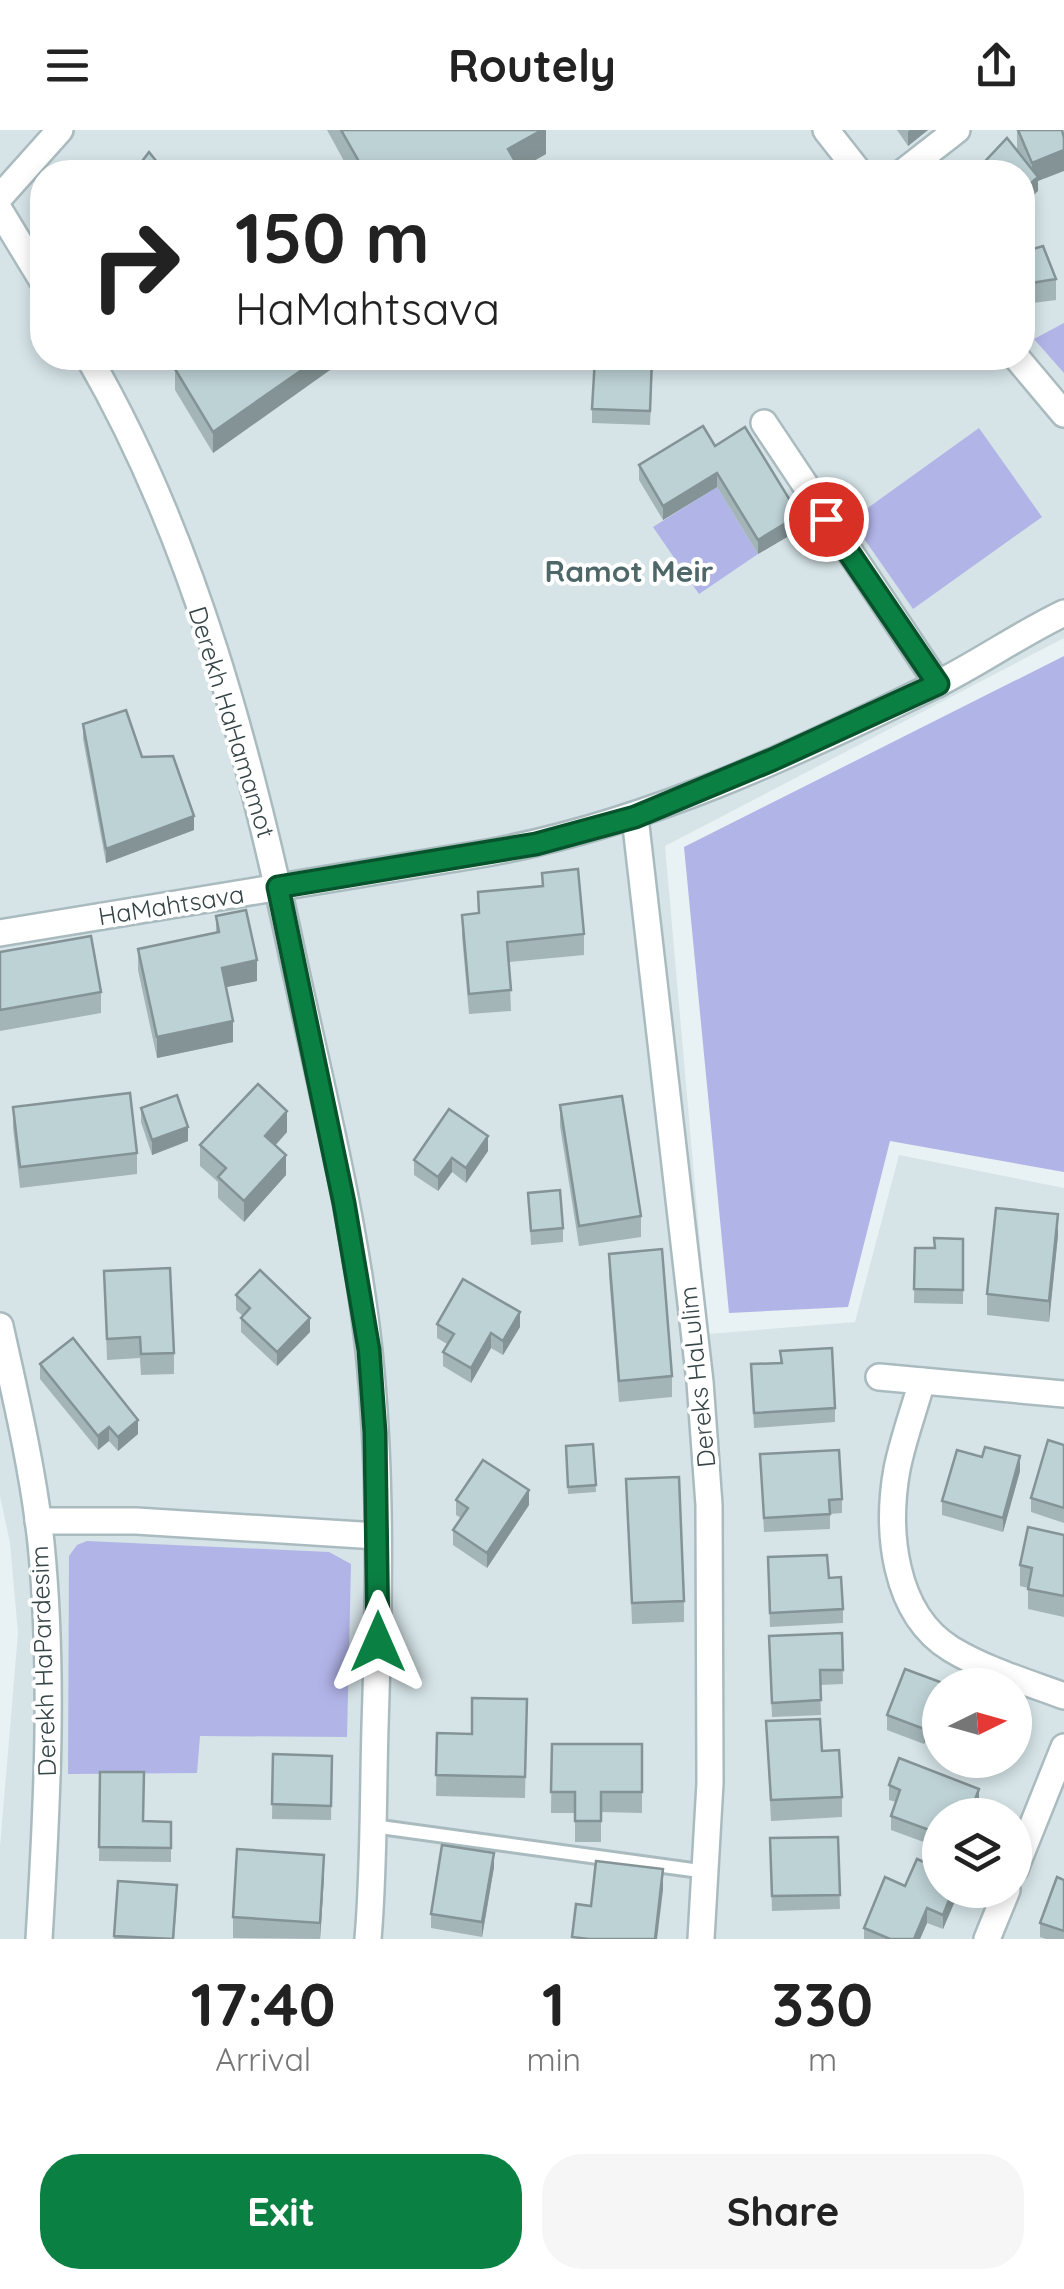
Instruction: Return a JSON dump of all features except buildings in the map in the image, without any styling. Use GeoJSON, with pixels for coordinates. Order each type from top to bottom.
{"type":"FeatureCollection","features":[{"type":"Feature","properties":{"kind":"street"},"geometry":{"type":"LineString","coordinates":[[33,160],[60,130]]}},
{"type":"Feature","properties":{"kind":"street"},"geometry":{"type":"LineString","coordinates":[[826,130],[849,160]]}},
{"type":"Feature","properties":{"kind":"street"},"geometry":{"type":"LineString","coordinates":[[918,160],[957,130]]}},
{"type":"Feature","properties":{"kind":"street"},"geometry":{"type":"LineString","coordinates":[[0,197],[30,164]]}},
{"type":"Feature","properties":{"kind":"street"},"geometry":{"type":"LineString","coordinates":[[0,211],[30,260]]}},
{"type":"Feature","properties":{"kind":"street","name":"Derekh HaHamamot"},"geometry":{"type":"LineString","coordinates":[[96,370],[115,402],[182,562],[241,736],[278,887],[358,1276],[371,1383],[377,1536],[368,1939]]}},
{"type":"Feature","properties":{"kind":"street"},"geometry":{"type":"LineString","coordinates":[[1027,370],[1064,414]]}},
{"type":"Feature","properties":{"kind":"street"},"geometry":{"type":"LineString","coordinates":[[764,423],[938,684]]}},
{"type":"Feature","properties":{"kind":"street"},"geometry":{"type":"LineString","coordinates":[[1037,626],[1064,598]]}},
{"type":"Feature","properties":{"kind":"street"},"geometry":{"type":"LineString","coordinates":[[1037,626],[1064,613]]}},
{"type":"Feature","properties":{"kind":"street","name":"HaMahtsava"},"geometry":{"type":"LineString","coordinates":[[0,932],[536,844],[635,817],[938,684],[1037,626]]}},
{"type":"Feature","properties":{"kind":"street","name":"Dereks HaLulim"},"geometry":{"type":"LineString","coordinates":[[635,817],[700,1382],[709,1505],[707,1872],[700,1939]]}},
{"type":"Feature","properties":{"kind":"street","name":"Derekh HaPardesim"},"geometry":{"type":"LineString","coordinates":[[0,1326],[38,1522],[46,1603],[48,1769],[39,1939]]}},
{"type":"Feature","properties":{"kind":"street"},"geometry":{"type":"LineString","coordinates":[[880,1377],[1064,1394]]}},
{"type":"Feature","properties":{"kind":"street"},"geometry":{"type":"LineString","coordinates":[[922,1381],[897,1470],[893,1518],[896,1560],[904,1592],[920,1618],[948,1647],[1064,1696]]}},
{"type":"Feature","properties":{"kind":"street"},"geometry":{"type":"LineString","coordinates":[[38,1522],[136,1521],[377,1536]]}},
{"type":"Feature","properties":{"kind":"street"},"geometry":{"type":"LineString","coordinates":[[1032,1826],[1064,1746]]}},
{"type":"Feature","properties":{"kind":"street"},"geometry":{"type":"LineString","coordinates":[[987,1939],[1000,1908]]}},
{"type":"Feature","properties":{"kind":"lane"},"geometry":{"type":"LineString","coordinates":[[373,1826],[707,1872]]}},
{"type":"Feature","properties":{"kind":"shaded area","name":"Ramot Meir"},"geometry":{"type":"Polygon","coordinates":[[[0,130],[1064,130],[1064,638],[665,846],[708,1334],[855,1322],[899,1155],[1064,1188],[1064,1939],[0,1939],[0,1847],[18,1633],[10,1543],[0,1496],[0,130]]]}},
{"type":"Feature","properties":{"kind":"shaded area"},"geometry":{"type":"Polygon","coordinates":[[[1064,323],[1064,373],[1035,340],[1064,323]]]}},
{"type":"Feature","properties":{"kind":"shaded area"},"geometry":{"type":"Polygon","coordinates":[[[979,428],[1042,517],[913,609],[851,520],[979,428]]]}},
{"type":"Feature","properties":{"kind":"shaded area"},"geometry":{"type":"Polygon","coordinates":[[[717,487],[758,554],[699,594],[653,527],[717,487]]]}},
{"type":"Feature","properties":{"kind":"shaded area"},"geometry":{"type":"Polygon","coordinates":[[[1064,656],[1064,1172],[890,1141],[848,1307],[729,1313],[684,847],[1064,656]]]}},
{"type":"Feature","properties":{"kind":"shaded area"},"geometry":{"type":"Polygon","coordinates":[[[87,1541],[329,1552],[351,1564],[347,1737],[200,1736],[197,1773],[68,1774],[69,1556],[77,1545],[87,1541]]]}},
{"type":"Feature","properties":{"kind":"district","name":"Ramot Meir"},"geometry":{"type":"Point","coordinates":[629,572]}},
{"type":"Feature","properties":{"kind":"route"},"geometry":{"type":"LineString","coordinates":[[378,1642],[375,1433],[369,1350],[344,1203],[278,887],[583,833],[686,798],[938,684],[826,519]]}}]}
